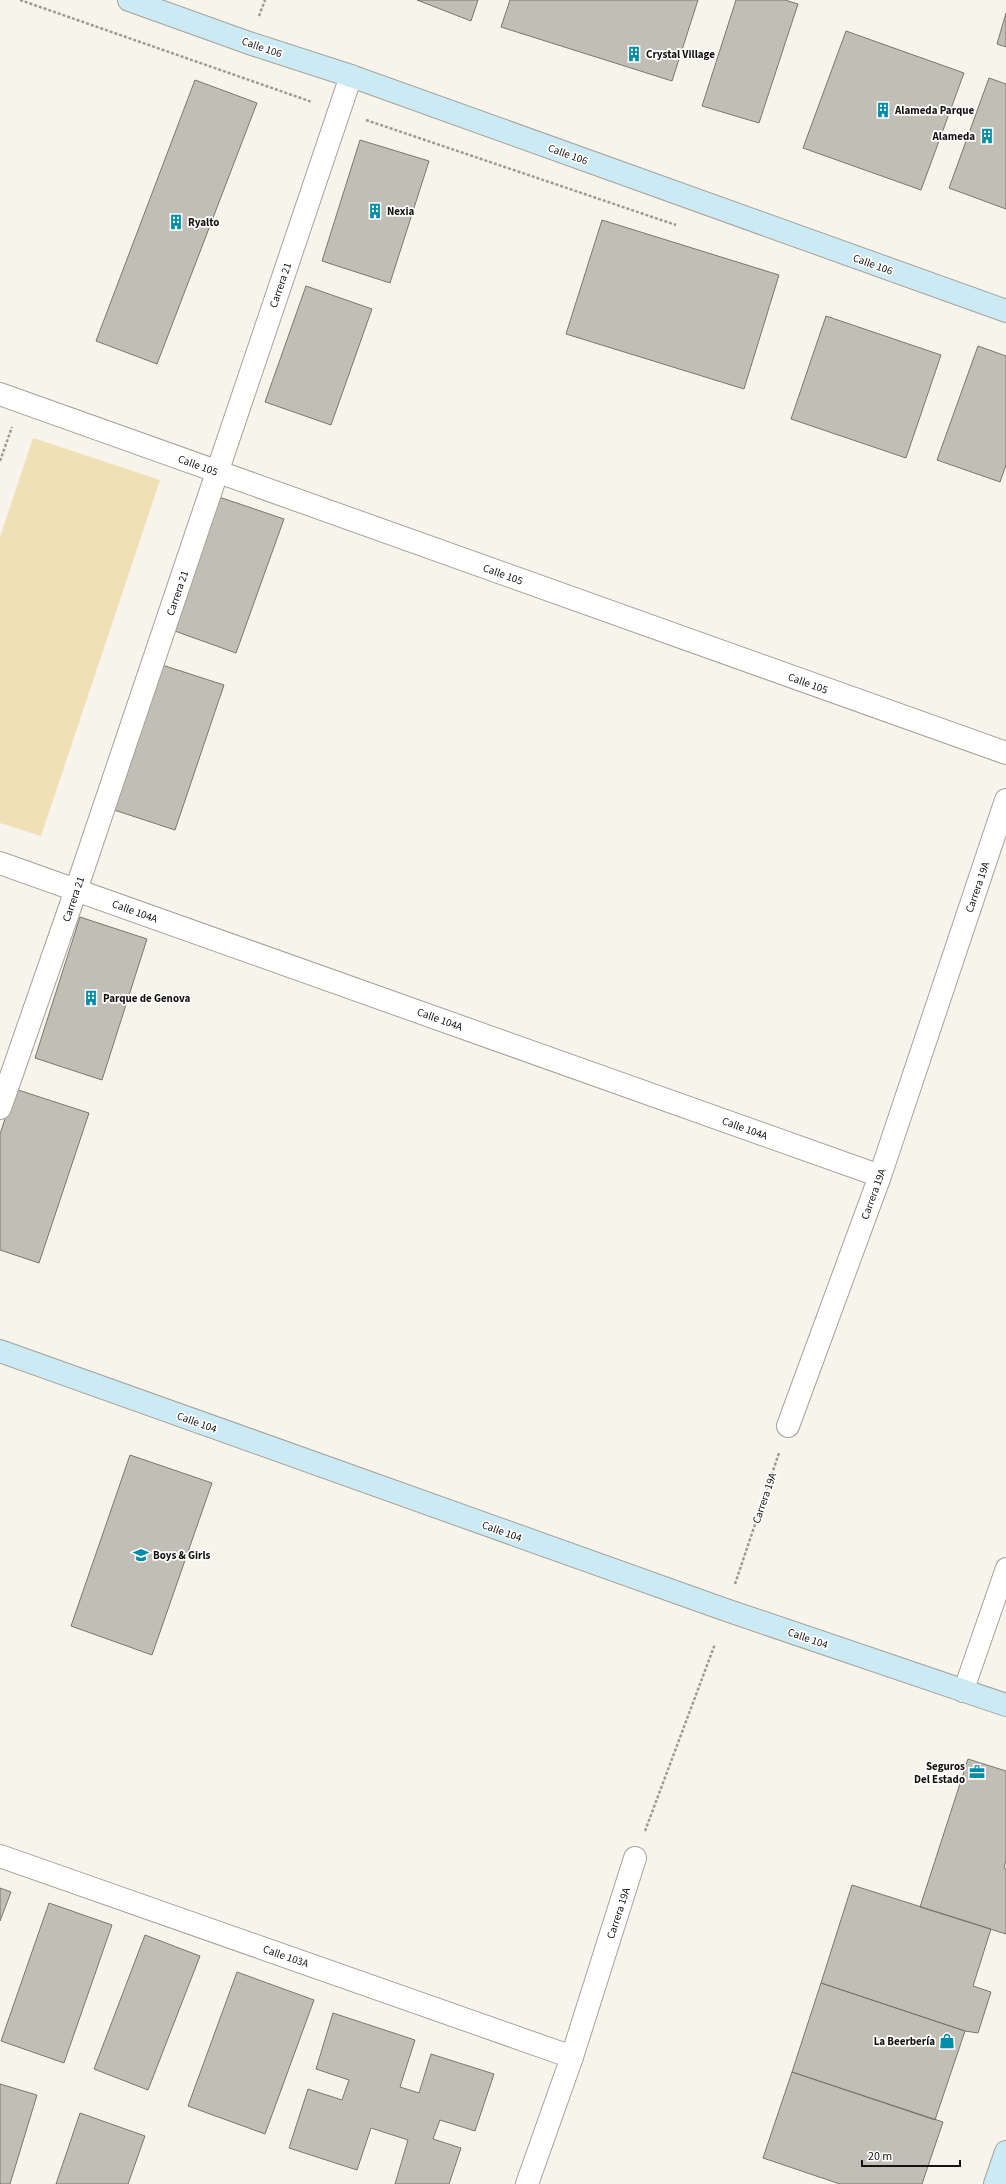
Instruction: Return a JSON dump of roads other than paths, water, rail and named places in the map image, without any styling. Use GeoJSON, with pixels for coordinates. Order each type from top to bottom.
{"type":"FeatureCollection","features":[{"type":"Feature","properties":{"kind":"street","name":"Calle 106"},"geometry":{"type":"LineString","coordinates":[[129,0],[248,43],[351,76],[1006,311]]}},
{"type":"Feature","properties":{"kind":"street","name":"Carrera 21"},"geometry":{"type":"LineString","coordinates":[[0,1108],[76,890],[351,76]]}},
{"type":"Feature","properties":{"kind":"street","name":"Calle 105"},"geometry":{"type":"LineString","coordinates":[[0,394],[1006,753]]}},
{"type":"Feature","properties":{"kind":"street","name":"Carrera 19A"},"geometry":{"type":"LineString","coordinates":[[788,1426],[880,1176],[1006,800]]}},
{"type":"Feature","properties":{"kind":"street","name":"Calle 104A"},"geometry":{"type":"LineString","coordinates":[[0,863],[880,1176]]}},
{"type":"Feature","properties":{"kind":"street","name":"Calle 104"},"geometry":{"type":"LineString","coordinates":[[0,1351],[726,1610],[963,1692],[1006,1705]]}},
{"type":"Feature","properties":{"kind":"street","name":"Calle 103A"},"geometry":{"type":"LineString","coordinates":[[0,1856],[572,2057]]}},
{"type":"Feature","properties":{"kind":"street","name":"Carrera 19A"},"geometry":{"type":"LineString","coordinates":[[527,2184],[572,2057],[636,1858]]}},
{"type":"Feature","properties":{"kind":"street"},"geometry":{"type":"LineString","coordinates":[[995,2184],[1006,2152]]}},
{"type":"Feature","properties":{"kind":"lane"},"geometry":{"type":"LineString","coordinates":[[963,1692],[1006,1568]]}},
{"type":"Feature","properties":{"kind":"place","name":"Crystal Village"},"geometry":{"type":"Point","coordinates":[634,54]}},
{"type":"Feature","properties":{"kind":"place","name":"Alameda Parque"},"geometry":{"type":"Point","coordinates":[883,110]}},
{"type":"Feature","properties":{"kind":"place","name":"Alameda"},"geometry":{"type":"Point","coordinates":[987,136]}},
{"type":"Feature","properties":{"kind":"place","name":"Nexia"},"geometry":{"type":"Point","coordinates":[375,211]}},
{"type":"Feature","properties":{"kind":"place","name":"Ryalto"},"geometry":{"type":"Point","coordinates":[176,222]}},
{"type":"Feature","properties":{"kind":"place","name":"Parque de Genova"},"geometry":{"type":"Point","coordinates":[91,998]}},
{"type":"Feature","properties":{"kind":"place","name":"Boys & Girls"},"geometry":{"type":"Point","coordinates":[141,1555]}},
{"type":"Feature","properties":{"kind":"place","name":"Seguros Del Estado"},"geometry":{"type":"Point","coordinates":[977,1772]}},
{"type":"Feature","properties":{"kind":"place","name":"La Beerbería"},"geometry":{"type":"Point","coordinates":[947,2041]}}]}
